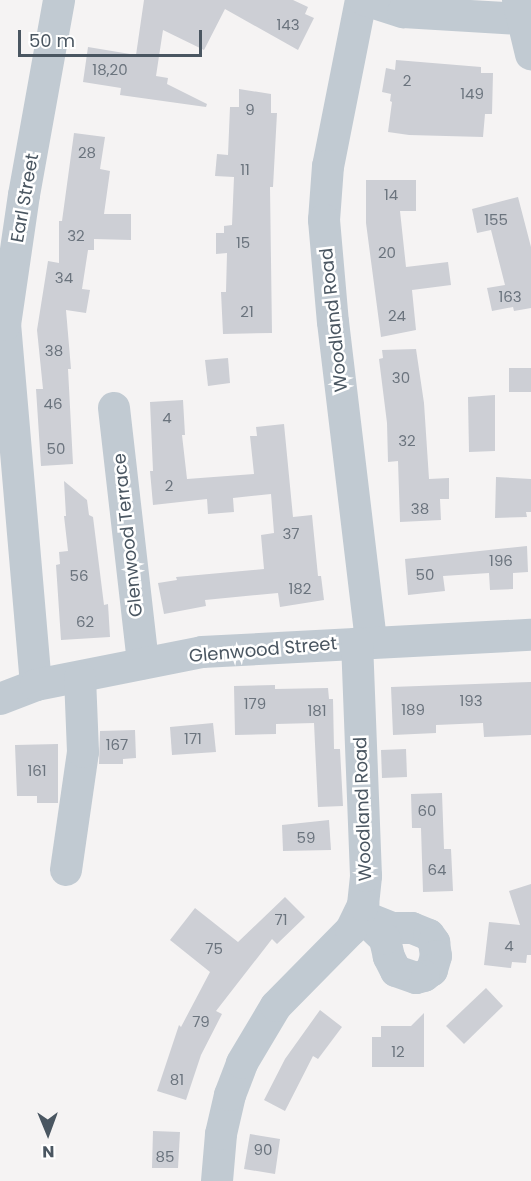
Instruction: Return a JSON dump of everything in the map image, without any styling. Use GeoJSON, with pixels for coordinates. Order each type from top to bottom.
{"type":"FeatureCollection","features":[{"type":"Feature","properties":{"kind":"street","name":"Earl Street"},"geometry":{"type":"LineString","coordinates":[[36,685],[5,332],[12,194],[59,0]]}},
{"type":"Feature","properties":{"kind":"street"},"geometry":{"type":"LineString","coordinates":[[363,0],[403,12],[520,9],[531,54]]}},
{"type":"Feature","properties":{"kind":"street","name":"Woodland Road"},"geometry":{"type":"LineString","coordinates":[[217,1181],[221,1134],[230,1095],[247,1053],[276,1006],[351,930],[360,915],[365,896],[364,642],[324,220],[328,166],[363,0]]}},
{"type":"Feature","properties":{"kind":"street","name":"Glenwood Terrace"},"geometry":{"type":"LineString","coordinates":[[114,408],[142,663]]}},
{"type":"Feature","properties":{"kind":"street","name":"Glenwood Street"},"geometry":{"type":"LineString","coordinates":[[0,699],[36,685],[219,650],[531,635]]}},
{"type":"Feature","properties":{"kind":"street"},"geometry":{"type":"LineString","coordinates":[[66,870],[83,752],[80,678]]}},
{"type":"Feature","properties":{"kind":"building"},"geometry":{"type":"Polygon","coordinates":[[[144,0],[293,0],[308,7],[305,14],[314,18],[298,50],[225,9],[204,50],[163,30],[156,76],[168,78],[167,84],[207,104],[206,107],[120,95],[121,88],[83,82],[88,47],[136,55],[144,0]]]}},
{"type":"Feature","properties":{"kind":"building"},"geometry":{"type":"Polygon","coordinates":[[[396,60],[481,67],[481,73],[493,73],[492,114],[485,114],[483,137],[409,135],[388,132],[391,94],[382,92],[386,68],[395,70],[396,60]]]}},
{"type":"Feature","properties":{"kind":"building"},"geometry":{"type":"Polygon","coordinates":[[[239,89],[271,94],[271,113],[277,113],[273,187],[270,187],[272,333],[223,334],[221,292],[226,292],[227,253],[216,254],[216,233],[224,233],[224,226],[232,225],[234,177],[215,176],[217,154],[228,155],[230,107],[239,107],[239,89]]]}},
{"type":"Feature","properties":{"kind":"building"},"geometry":{"type":"Polygon","coordinates":[[[74,133],[105,137],[100,169],[110,171],[104,214],[131,214],[131,240],[94,239],[94,250],[88,250],[82,289],[90,290],[86,313],[66,310],[71,369],[68,369],[73,464],[41,466],[36,389],[43,389],[37,330],[48,261],[59,263],[59,221],[62,221],[74,133]]]}},
{"type":"Feature","properties":{"kind":"building"},"geometry":{"type":"Polygon","coordinates":[[[366,180],[416,180],[416,211],[400,211],[406,267],[448,262],[451,285],[412,290],[416,330],[381,337],[366,223],[366,180]]]}},
{"type":"Feature","properties":{"kind":"building"},"geometry":{"type":"Polygon","coordinates":[[[518,197],[531,247],[531,308],[514,311],[513,307],[492,311],[487,288],[505,285],[491,230],[477,233],[472,209],[518,197]]]}},
{"type":"Feature","properties":{"kind":"building"},"geometry":{"type":"Polygon","coordinates":[[[416,349],[424,403],[429,479],[449,478],[449,499],[440,499],[441,520],[400,522],[398,461],[388,462],[387,423],[379,359],[383,358],[382,350],[416,349]]]}},
{"type":"Feature","properties":{"kind":"building"},"geometry":{"type":"Polygon","coordinates":[[[228,358],[230,383],[208,386],[205,360],[228,358]]]}},
{"type":"Feature","properties":{"kind":"building"},"geometry":{"type":"Polygon","coordinates":[[[509,368],[531,368],[531,392],[509,392],[509,368]]]}},
{"type":"Feature","properties":{"kind":"building"},"geometry":{"type":"Polygon","coordinates":[[[495,395],[495,451],[469,452],[468,397],[495,395]]]}},
{"type":"Feature","properties":{"kind":"building"},"geometry":{"type":"Polygon","coordinates":[[[183,400],[185,435],[182,435],[187,479],[254,474],[250,436],[257,436],[256,427],[284,424],[293,517],[312,515],[318,576],[321,576],[324,600],[280,607],[278,593],[205,600],[206,606],[164,614],[158,583],[177,580],[176,577],[264,569],[261,535],[274,533],[271,494],[233,498],[234,512],[208,514],[207,499],[153,505],[150,471],[153,471],[150,402],[183,400]]]}},
{"type":"Feature","properties":{"kind":"building"},"geometry":{"type":"Polygon","coordinates":[[[496,477],[531,479],[531,512],[526,512],[527,517],[495,518],[496,477]]]}},
{"type":"Feature","properties":{"kind":"building"},"geometry":{"type":"Polygon","coordinates":[[[64,481],[87,500],[89,515],[93,517],[104,605],[108,604],[110,637],[61,640],[56,565],[60,564],[59,552],[68,551],[64,516],[66,516],[64,481]]]}},
{"type":"Feature","properties":{"kind":"building"},"geometry":{"type":"Polygon","coordinates":[[[527,546],[528,572],[513,573],[513,589],[490,590],[489,573],[443,576],[445,591],[408,595],[405,559],[527,546]]]}},
{"type":"Feature","properties":{"kind":"building"},"geometry":{"type":"Polygon","coordinates":[[[531,682],[531,735],[484,737],[483,723],[436,725],[436,733],[393,735],[391,687],[531,682]]]}},
{"type":"Feature","properties":{"kind":"building"},"geometry":{"type":"Polygon","coordinates":[[[275,685],[275,689],[328,688],[329,699],[333,699],[334,749],[340,749],[343,806],[318,807],[314,723],[276,724],[276,734],[235,735],[234,686],[275,685]]]}},
{"type":"Feature","properties":{"kind":"building"},"geometry":{"type":"Polygon","coordinates":[[[213,723],[216,752],[172,755],[170,727],[213,723]]]}},
{"type":"Feature","properties":{"kind":"building"},"geometry":{"type":"Polygon","coordinates":[[[135,730],[136,758],[123,759],[123,764],[99,764],[100,731],[135,730]]]}},
{"type":"Feature","properties":{"kind":"building"},"geometry":{"type":"Polygon","coordinates":[[[58,744],[58,803],[37,803],[37,796],[17,796],[15,745],[58,744]]]}},
{"type":"Feature","properties":{"kind":"building"},"geometry":{"type":"Polygon","coordinates":[[[406,749],[407,777],[382,778],[381,750],[406,749]]]}},
{"type":"Feature","properties":{"kind":"building"},"geometry":{"type":"Polygon","coordinates":[[[442,793],[444,849],[451,849],[453,891],[423,892],[421,828],[412,828],[411,794],[442,793]]]}},
{"type":"Feature","properties":{"kind":"building"},"geometry":{"type":"Polygon","coordinates":[[[329,820],[331,850],[283,851],[282,825],[329,820]]]}},
{"type":"Feature","properties":{"kind":"building"},"geometry":{"type":"Polygon","coordinates":[[[531,884],[531,955],[527,955],[526,963],[512,962],[511,968],[484,965],[489,922],[520,925],[509,891],[531,884]]]}},
{"type":"Feature","properties":{"kind":"building"},"geometry":{"type":"Polygon","coordinates":[[[285,897],[305,917],[277,944],[272,939],[216,1011],[222,1014],[201,1055],[186,1100],[157,1091],[179,1025],[181,1027],[210,972],[170,940],[195,908],[238,942],[285,897]]]}},
{"type":"Feature","properties":{"kind":"building"},"geometry":{"type":"Polygon","coordinates":[[[486,988],[503,1006],[464,1044],[446,1026],[486,988]]]}},
{"type":"Feature","properties":{"kind":"building"},"geometry":{"type":"Polygon","coordinates":[[[320,1010],[342,1027],[318,1059],[313,1056],[285,1111],[264,1100],[285,1059],[320,1010]]]}},
{"type":"Feature","properties":{"kind":"building"},"geometry":{"type":"Polygon","coordinates":[[[424,1013],[424,1067],[372,1067],[372,1037],[381,1037],[381,1026],[411,1026],[424,1013]]]}},
{"type":"Feature","properties":{"kind":"building"},"geometry":{"type":"Polygon","coordinates":[[[153,1131],[180,1132],[178,1168],[152,1168],[153,1131]]]}},
{"type":"Feature","properties":{"kind":"building"},"geometry":{"type":"Polygon","coordinates":[[[250,1134],[280,1139],[275,1174],[244,1169],[250,1134]]]}}]}
